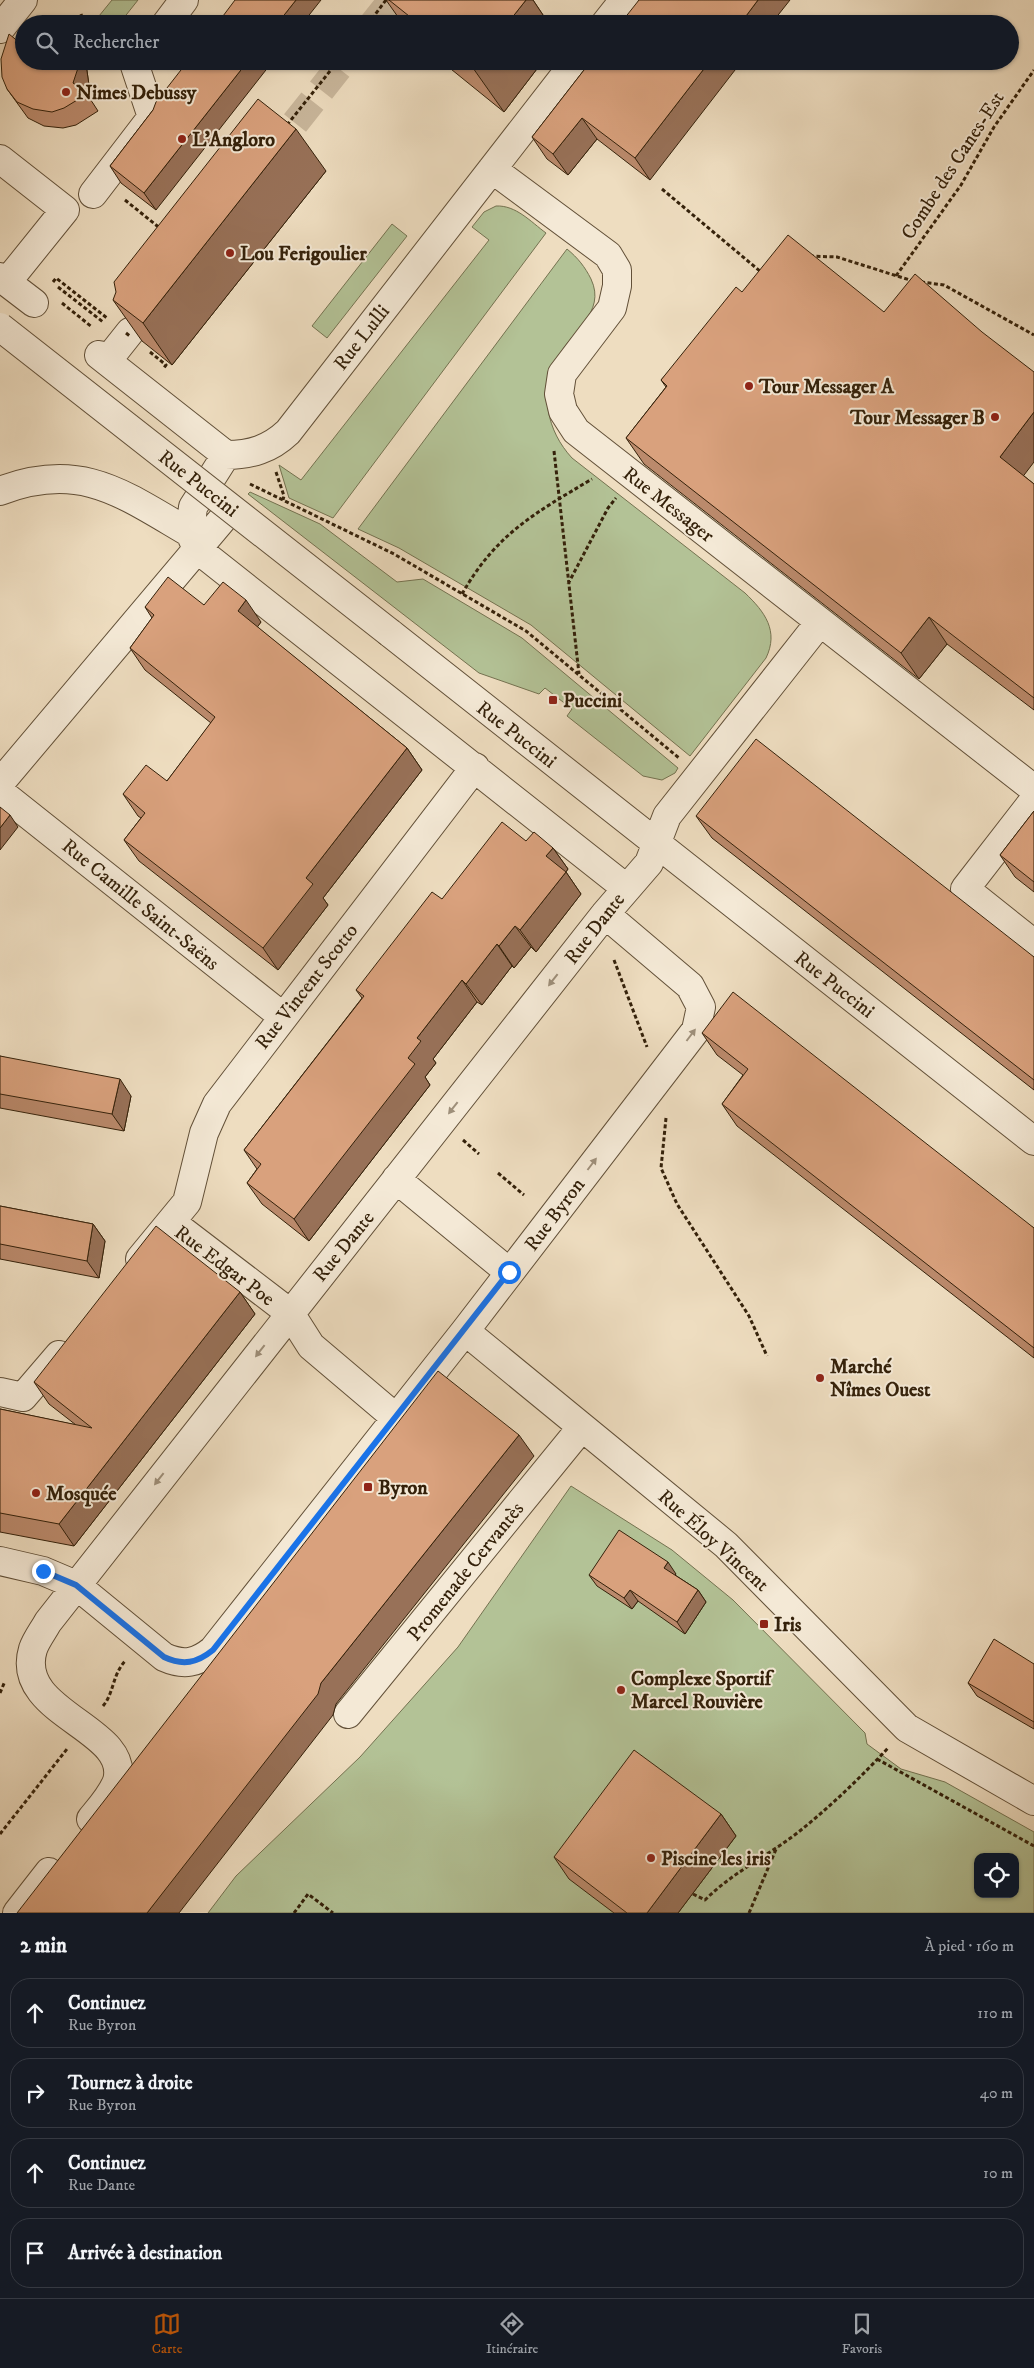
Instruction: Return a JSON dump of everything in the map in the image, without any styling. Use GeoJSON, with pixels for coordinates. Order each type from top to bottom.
{"type":"FeatureCollection","features":[{"type":"Feature","properties":{"kind":"street"},"geometry":{"type":"LineString","coordinates":[[0,29],[23,0]]}},
{"type":"Feature","properties":{"kind":"street"},"geometry":{"type":"LineString","coordinates":[[173,15],[184,0]]}},
{"type":"Feature","properties":{"kind":"street"},"geometry":{"type":"LineString","coordinates":[[612,15],[624,0]]}},
{"type":"Feature","properties":{"kind":"street"},"geometry":{"type":"LineString","coordinates":[[98,188],[152,117],[136,70]]}},
{"type":"Feature","properties":{"kind":"street","name":"Rue Lulli"},"geometry":{"type":"LineString","coordinates":[[226,455],[246,455],[266,448],[288,432],[569,70]]}},
{"type":"Feature","properties":{"kind":"street"},"geometry":{"type":"LineString","coordinates":[[0,160],[64,210],[4,280],[44,301]]}},
{"type":"Feature","properties":{"kind":"street","name":"Rue Messager"},"geometry":{"type":"LineString","coordinates":[[492,169],[608,255],[617,270],[617,286],[612,308],[562,374],[559,394],[563,411],[576,431],[1034,790]]}},
{"type":"Feature","properties":{"kind":"street","name":"Rue Puccini"},"geometry":{"type":"LineString","coordinates":[[0,326],[1034,1141]]}},
{"type":"Feature","properties":{"kind":"street"},"geometry":{"type":"LineString","coordinates":[[121,330],[103,358],[226,455],[193,507],[193,541]]}},
{"type":"Feature","properties":{"kind":"street"},"geometry":{"type":"LineString","coordinates":[[0,491],[14,486],[54,478],[80,480],[111,488],[193,541],[626,888]]}},
{"type":"Feature","properties":{"kind":"street"},"geometry":{"type":"LineString","coordinates":[[0,783],[193,541],[231,509]]}},
{"type":"Feature","properties":{"kind":"street","name":"Rue Dante"},"geometry":{"type":"LineString","coordinates":[[17,1913],[111,1793],[117,1780],[118,1766],[112,1753],[48,1701],[33,1677],[31,1662],[33,1648],[48,1622],[396,1179],[610,919],[626,888],[649,863],[667,816],[820,622]]}},
{"type":"Feature","properties":{"kind":"street","name":"Rue Vincent Scotto"},"geometry":{"type":"LineString","coordinates":[[171,1222],[188,1202],[204,1133],[217,1104],[282,1016],[475,767]]}},
{"type":"Feature","properties":{"kind":"street","name":"Rue Camille Saint-Saëns"},"geometry":{"type":"LineString","coordinates":[[0,792],[282,1016]]}},
{"type":"Feature","properties":{"kind":"street"},"geometry":{"type":"LineString","coordinates":[[1034,800],[965,888],[1034,944]]}},
{"type":"Feature","properties":{"kind":"street","name":"Rue Byron"},"geometry":{"type":"LineString","coordinates":[[76,1585],[164,1657],[176,1662],[187,1663],[201,1659],[213,1650],[465,1331],[696,1030],[701,1007],[690,986],[610,919]]}},
{"type":"Feature","properties":{"kind":"street"},"geometry":{"type":"LineString","coordinates":[[396,1179],[509,1272]]}},
{"type":"Feature","properties":{"kind":"street","name":"Rue Edgar Poe"},"geometry":{"type":"LineString","coordinates":[[126,1276],[171,1222],[290,1313]]}},
{"type":"Feature","properties":{"kind":"street"},"geometry":{"type":"LineString","coordinates":[[290,1313],[311,1346],[396,1418]]}},
{"type":"Feature","properties":{"kind":"street","name":"Rue Éloy Vincent"},"geometry":{"type":"LineString","coordinates":[[465,1331],[726,1545],[907,1728],[1034,1801]]}},
{"type":"Feature","properties":{"kind":"street"},"geometry":{"type":"LineString","coordinates":[[0,1392],[23,1397],[75,1336]]}},
{"type":"Feature","properties":{"kind":"street","name":"Promenade Cervantès"},"geometry":{"type":"LineString","coordinates":[[348,1714],[582,1427]]}},
{"type":"Feature","properties":{"kind":"street"},"geometry":{"type":"LineString","coordinates":[[0,1562],[43,1571],[76,1585]]}},
{"type":"Feature","properties":{"kind":"path"},"geometry":{"type":"LineString","coordinates":[[375,15],[386,0]]}},
{"type":"Feature","properties":{"kind":"path"},"geometry":{"type":"LineString","coordinates":[[284,129],[331,70]]}},
{"type":"Feature","properties":{"kind":"path","name":"Combe des Canes-Est"},"geometry":{"type":"LineString","coordinates":[[896,276],[961,185],[994,126],[1034,70]]}},
{"type":"Feature","properties":{"kind":"path"},"geometry":{"type":"LineString","coordinates":[[98,188],[165,232]]}},
{"type":"Feature","properties":{"kind":"path"},"geometry":{"type":"LineString","coordinates":[[662,189],[769,278]]}},
{"type":"Feature","properties":{"kind":"path"},"geometry":{"type":"LineString","coordinates":[[804,256],[837,257],[909,281],[944,285],[1034,334]]}},
{"type":"Feature","properties":{"kind":"path"},"geometry":{"type":"LineString","coordinates":[[56,278],[121,330],[52,282],[56,278]]}},
{"type":"Feature","properties":{"kind":"path"},"geometry":{"type":"LineString","coordinates":[[44,301],[93,328]]}},
{"type":"Feature","properties":{"kind":"path"},"geometry":{"type":"LineString","coordinates":[[563,411],[554,447],[579,674]]}},
{"type":"Feature","properties":{"kind":"path"},"geometry":{"type":"LineString","coordinates":[[226,455],[246,482],[394,554],[526,631],[700,775]]}},
{"type":"Feature","properties":{"kind":"path"},"geometry":{"type":"LineString","coordinates":[[462,594],[475,571],[497,544],[523,521],[592,479],[610,458]]}},
{"type":"Feature","properties":{"kind":"path"},"geometry":{"type":"LineString","coordinates":[[568,584],[608,508],[635,477]]}},
{"type":"Feature","properties":{"kind":"path"},"geometry":{"type":"LineString","coordinates":[[343,530],[347,524]]}},
{"type":"Feature","properties":{"kind":"path"},"geometry":{"type":"LineString","coordinates":[[610,919],[614,960],[660,1076],[666,1123],[661,1168],[677,1204],[749,1316],[767,1356]]}},
{"type":"Feature","properties":{"kind":"path"},"geometry":{"type":"LineString","coordinates":[[460,1138],[479,1154]]}},
{"type":"Feature","properties":{"kind":"path"},"geometry":{"type":"LineString","coordinates":[[498,1173],[524,1195]]}},
{"type":"Feature","properties":{"kind":"path"},"geometry":{"type":"LineString","coordinates":[[693,1894],[705,1900],[723,1882],[800,1831],[859,1779],[907,1728]]}},
{"type":"Feature","properties":{"kind":"path"},"geometry":{"type":"LineString","coordinates":[[878,1759],[1034,1846]]}},
{"type":"Feature","properties":{"kind":"path"},"geometry":{"type":"LineString","coordinates":[[749,1913],[778,1846]]}},
{"type":"Feature","properties":{"kind":"path"},"geometry":{"type":"LineString","coordinates":[[294,1913],[308,1894],[333,1913]]}},
{"type":"Feature","properties":{"kind":"green space"},"geometry":{"type":"Polygon","coordinates":[[[112,0],[138,0],[126,15],[100,15],[112,0]]]}},
{"type":"Feature","properties":{"kind":"green space"},"geometry":{"type":"Polygon","coordinates":[[[496,206],[503,206],[517,211],[546,233],[333,518],[289,498],[279,465],[301,480],[489,240],[472,227],[484,212],[496,206]]]}},
{"type":"Feature","properties":{"kind":"green space"},"geometry":{"type":"Polygon","coordinates":[[[392,224],[407,236],[327,338],[312,326],[392,224]]]}},
{"type":"Feature","properties":{"kind":"green space"},"geometry":{"type":"Polygon","coordinates":[[[567,249],[581,263],[591,279],[595,291],[591,312],[563,349],[551,372],[547,398],[548,411],[557,436],[572,458],[745,593],[759,607],[768,623],[770,631],[770,648],[766,658],[690,756],[531,625],[399,548],[358,529],[567,249]]]}},
{"type":"Feature","properties":{"kind":"green space"},"geometry":{"type":"Polygon","coordinates":[[[250,492],[320,524],[397,582],[423,579],[522,638],[678,768],[675,773],[662,780],[643,776],[567,716],[572,709],[545,688],[539,694],[479,673],[248,494],[250,492]]]}},
{"type":"Feature","properties":{"kind":"green space","name":"Complexe Sportif Marcel Rouvière"},"geometry":{"type":"Polygon","coordinates":[[[571,1486],[672,1550],[733,1600],[865,1733],[867,1744],[901,1769],[945,1782],[1034,1832],[1034,1913],[208,1913],[236,1876],[360,1757],[458,1647],[571,1486]]]}},
{"type":"Feature","properties":{"kind":"building"},"geometry":{"type":"Polygon","coordinates":[[[235,0],[296,0],[284,15],[224,15],[235,0]]]}},
{"type":"Feature","properties":{"kind":"building"},"geometry":{"type":"Polygon","coordinates":[[[389,0],[526,0],[514,15],[408,15],[389,0]]]}},
{"type":"Feature","properties":{"kind":"building"},"geometry":{"type":"Polygon","coordinates":[[[639,0],[758,0],[747,15],[627,15],[639,0]]]}},
{"type":"Feature","properties":{"kind":"building"},"geometry":{"type":"Polygon","coordinates":[[[9,34],[15,39],[15,70],[77,70],[73,83],[87,94],[64,108],[52,112],[33,109],[17,102],[7,89],[2,77],[1,59],[9,34]]]}},
{"type":"Feature","properties":{"kind":"building"},"geometry":{"type":"Polygon","coordinates":[[[181,70],[241,70],[144,193],[110,166],[153,110],[156,102],[181,70]]]}},
{"type":"Feature","properties":{"kind":"building"},"geometry":{"type":"Polygon","coordinates":[[[584,70],[703,70],[635,158],[582,118],[553,154],[532,137],[584,70]]]}},
{"type":"Feature","properties":{"kind":"building"},"geometry":{"type":"Polygon","coordinates":[[[258,99],[296,129],[143,323],[113,300],[116,292],[114,282],[258,99]]]}},
{"type":"Feature","properties":{"kind":"building"},"geometry":{"type":"Polygon","coordinates":[[[788,235],[884,312],[915,274],[982,332],[1034,372],[1034,412],[1000,457],[1034,484],[1034,698],[929,617],[901,653],[626,438],[667,386],[661,380],[736,287],[742,292],[788,235]]]}},
{"type":"Feature","properties":{"kind":"building"},"geometry":{"type":"Polygon","coordinates":[[[168,577],[204,605],[223,582],[246,600],[238,611],[407,748],[306,878],[313,884],[263,948],[124,840],[145,813],[123,794],[146,765],[167,781],[215,717],[130,648],[154,615],[145,607],[168,577]]]}},
{"type":"Feature","properties":{"kind":"building"},"geometry":{"type":"Polygon","coordinates":[[[756,739],[1034,957],[1034,1080],[696,816],[756,739]]]}},
{"type":"Feature","properties":{"kind":"building"},"geometry":{"type":"Polygon","coordinates":[[[0,807],[10,815],[0,828],[0,807]]]}},
{"type":"Feature","properties":{"kind":"building"},"geometry":{"type":"Polygon","coordinates":[[[1034,811],[1034,882],[1000,855],[1034,811]]]}},
{"type":"Feature","properties":{"kind":"building"},"geometry":{"type":"Polygon","coordinates":[[[502,822],[526,841],[534,832],[553,848],[546,856],[566,872],[520,930],[515,926],[499,946],[497,944],[466,984],[462,980],[417,1038],[421,1041],[408,1058],[415,1064],[294,1219],[247,1183],[261,1164],[244,1150],[364,996],[356,990],[432,892],[442,899],[502,822]]]}},
{"type":"Feature","properties":{"kind":"building"},"geometry":{"type":"Polygon","coordinates":[[[733,992],[1034,1228],[1034,1348],[722,1104],[748,1069],[702,1033],[733,992]]]}},
{"type":"Feature","properties":{"kind":"building"},"geometry":{"type":"Polygon","coordinates":[[[0,1056],[120,1079],[112,1114],[0,1094],[0,1056]]]}},
{"type":"Feature","properties":{"kind":"building"},"geometry":{"type":"Polygon","coordinates":[[[0,1206],[93,1224],[87,1261],[0,1244],[0,1206]]]}},
{"type":"Feature","properties":{"kind":"building"},"geometry":{"type":"Polygon","coordinates":[[[156,1226],[240,1292],[59,1524],[0,1513],[0,1409],[92,1428],[34,1382],[156,1226]]]}},
{"type":"Feature","properties":{"kind":"building"},"geometry":{"type":"Polygon","coordinates":[[[438,1371],[519,1435],[321,1683],[318,1694],[147,1913],[17,1913],[438,1371]]]}},
{"type":"Feature","properties":{"kind":"building"},"geometry":{"type":"Polygon","coordinates":[[[619,1530],[668,1562],[664,1568],[698,1590],[677,1622],[630,1590],[624,1598],[589,1575],[619,1530]]]}},
{"type":"Feature","properties":{"kind":"building"},"geometry":{"type":"Polygon","coordinates":[[[994,1639],[1034,1664],[1034,1722],[968,1683],[994,1639]]]}},
{"type":"Feature","properties":{"kind":"building"},"geometry":{"type":"Polygon","coordinates":[[[634,1750],[721,1814],[647,1913],[627,1913],[554,1857],[634,1750]]]}},
{"type":"Feature","properties":{"kind":"tunnel"},"geometry":{"type":"LineString","coordinates":[[380,15],[392,0]]}},
{"type":"Feature","properties":{"kind":"tunnel"},"geometry":{"type":"LineString","coordinates":[[269,156],[337,70]]}},
{"type":"Feature","properties":{"kind":"place","name":"Nimes Debussy"},"geometry":{"type":"Point","coordinates":[66,92]}},
{"type":"Feature","properties":{"kind":"place","name":"L'Angloro"},"geometry":{"type":"Point","coordinates":[182,139]}},
{"type":"Feature","properties":{"kind":"place","name":"Lou Ferigoulier"},"geometry":{"type":"Point","coordinates":[230,253]}},
{"type":"Feature","properties":{"kind":"place","name":"Tour Messager A"},"geometry":{"type":"Point","coordinates":[749,386]}},
{"type":"Feature","properties":{"kind":"place","name":"Tour Messager B"},"geometry":{"type":"Point","coordinates":[995,417]}},
{"type":"Feature","properties":{"kind":"place","name":"Puccini"},"geometry":{"type":"Point","coordinates":[553,700]}},
{"type":"Feature","properties":{"kind":"place","name":"Marché Nîmes Ouest"},"geometry":{"type":"Point","coordinates":[820,1378]}},
{"type":"Feature","properties":{"kind":"place","name":"Byron"},"geometry":{"type":"Point","coordinates":[368,1487]}},
{"type":"Feature","properties":{"kind":"place","name":"Mosquée"},"geometry":{"type":"Point","coordinates":[36,1493]}},
{"type":"Feature","properties":{"kind":"place","name":"Iris"},"geometry":{"type":"Point","coordinates":[764,1624]}},
{"type":"Feature","properties":{"kind":"place","name":"Complexe Sportif Marcel Rouvière"},"geometry":{"type":"Point","coordinates":[621,1690]}},
{"type":"Feature","properties":{"kind":"place","name":"Piscine les iris"},"geometry":{"type":"Point","coordinates":[651,1858]}},
{"type":"Feature","properties":{"kind":"route"},"geometry":{"type":"LineString","coordinates":[[43,1571],[76,1585],[164,1657],[176,1662],[187,1663],[201,1659],[213,1650],[465,1331],[509,1272]]}}]}
